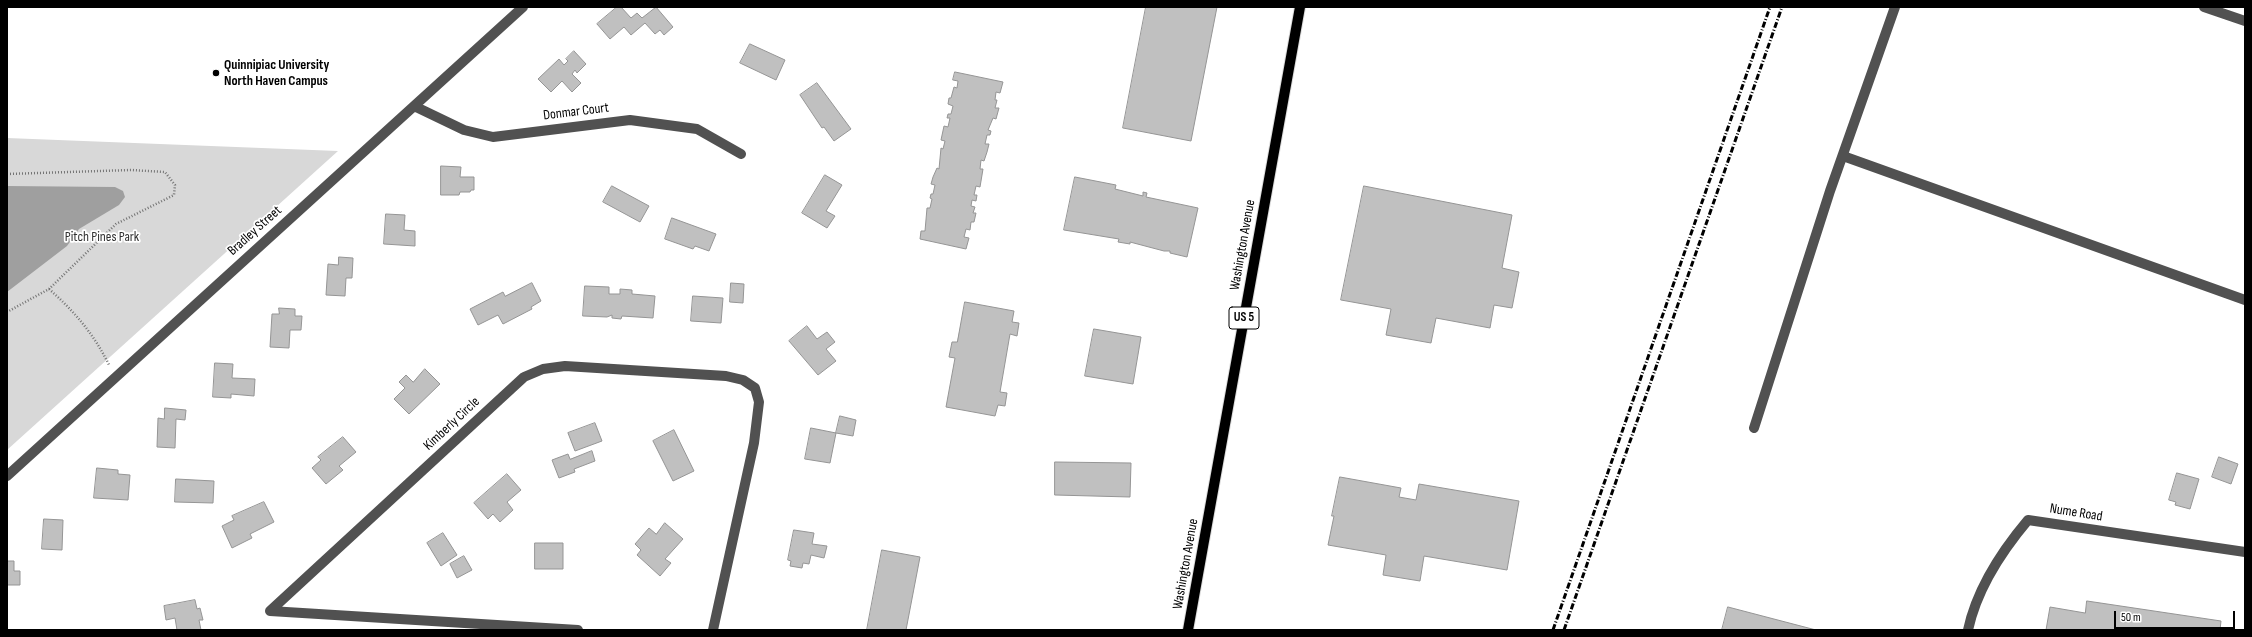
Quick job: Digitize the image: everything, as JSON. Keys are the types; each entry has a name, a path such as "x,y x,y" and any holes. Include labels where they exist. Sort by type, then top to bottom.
{"main road":[{"name":"Washington Avenue","path":"1188,630 1300,7"}],"street":[{"name":"Bradley Street","path":"7,476 523,7"},
{"path":"1754,428 1843,156 1895,7"},
{"path":"2204,7 2245,21"},
{"name":"Donmar Court","path":"414,106 464,130 493,137 630,120 697,128 741,154"},
{"path":"1843,156 2245,300"},
{"name":"Kimberly Circle","path":"578,630 270,611 524,377 543,369 565,366 726,376 743,380 755,388 759,402 754,443 713,630"},
{"name":"Nume Road","path":"1968,630 1982,588 1996,562 2028,520 2245,552"}],"path":[{"path":"7,174 144,171 165,172 175,185 174,195 116,224 49,289 7,312"},
{"path":"49,289 76,313 87,327 109,364"}],"green space":[{"name":"Pitch Pines Park","path":"7,138 338,151 7,450"}],"shaded area":[{"path":"7,186 115,187 123,191 125,197 119,205 79,229 67,246 7,292"}],"building":[{"path":"617,7 621,7 631,18 637,13 642,18 656,7 673,27 664,35 660,30 655,34 645,23 631,35 624,27 610,39 597,24"},
{"path":"1146,7 1217,7 1191,141 1123,128"},
{"path":"750,44 785,60 776,80 740,63"},
{"path":"574,51 586,64 577,73 575,70 572,74 581,83 572,92 562,81 551,92 538,79 559,59 564,65 568,61 566,59"},
{"path":"955,72 1003,82 1000,93 996,92 995,100 997,100 995,108 999,108 996,119 993,118 988,130 991,131 990,135 987,135 985,144 989,144 984,161 981,160 980,169 983,169 980,187 976,186 974,195 977,195 976,201 972,200 971,206 975,207 973,213 976,213 974,222 971,222 970,230 966,229 964,237 969,238 966,249 920,239 921,231 925,231 927,208 930,208 932,199 930,198 931,194 933,194 935,185 931,184 937,168 939,169 941,148 943,149 945,141 941,140 944,126 948,127 950,118 947,118 948,114 951,114 953,106 948,104 949,98 951,98 954,87 957,88 958,81 953,80"},
{"path":"817,83 851,129 834,141 824,127 822,128 800,95"},
{"path":"441,166 461,167 460,177 474,177 474,190 471,190 470,192 460,192 459,195 441,195"},
{"path":"825,175 842,185 826,211 835,216 827,228 802,213"},
{"path":"1075,177 1116,185 1115,189 1143,196 1143,192 1147,193 1146,197 1198,208 1187,257 1170,253 1170,251 1164,251 1130,242 1130,244 1118,242 1119,239 1064,230"},
{"path":"612,186 649,206 640,222 603,202"},
{"path":"1364,186 1512,215 1502,268 1519,272 1512,308 1494,305 1490,328 1436,318 1431,343 1386,335 1391,309 1341,300"},
{"path":"386,214 405,215 404,230 415,231 415,246 384,244"},
{"path":"672,218 716,234 709,251 695,246 693,249 665,239"},
{"path":"339,257 353,258 352,278 346,278 345,296 326,295 328,264 338,265"},
{"path":"532,283 541,301 531,307 532,309 503,324 498,315 478,325 470,309 503,292 505,296"},
{"path":"731,283 744,284 743,303 730,302"},
{"path":"585,286 609,287 609,294 620,294 620,289 632,290 632,294 655,296 653,318 622,316 621,319 612,318 612,315 607,317 583,316"},
{"path":"693,296 723,298 721,323 691,321"},
{"path":"965,302 1014,311 1012,322 1019,323 1017,336 1010,334 1000,392 1007,393 1005,406 998,405 995,416 946,407 955,358 949,357 952,342 957,342"},
{"path":"279,308 295,309 295,316 302,316 301,330 290,330 289,348 270,347 272,314 279,314"},
{"path":"807,326 817,339 827,332 835,342 826,349 836,361 818,375 789,341"},
{"path":"1094,329 1141,337 1133,384 1085,376"},
{"path":"215,363 233,364 232,378 255,379 254,396 231,394 231,398 213,397"},
{"path":"425,369 440,384 409,414 394,399 405,388 399,382 406,375 413,382"},
{"path":"165,408 186,410 185,420 176,419 175,448 157,447 158,418 164,419"},
{"path":"840,416 856,420 853,436 836,433"},
{"path":"595,423 602,441 575,451 568,433"},
{"path":"811,428 836,433 830,463 805,459"},
{"path":"674,430 694,471 673,481 653,441"},
{"path":"343,437 356,452 339,466 343,470 326,484 312,468 321,460 318,457"},
{"path":"592,451 595,461 574,469 575,472 559,478 552,460 568,454 570,459"},
{"path":"2219,457 2238,464 2231,484 2212,477"},
{"path":"1055,462 1131,463 1130,497 1055,495"},
{"path":"97,468 118,470 118,474 130,475 128,500 94,498"},
{"path":"2177,473 2199,479 2190,509 2175,505 2176,502 2169,500"},
{"path":"507,474 521,490 507,502 513,510 500,522 493,514 488,519 474,503"},
{"path":"1340,477 1401,488 1399,497 1416,500 1419,484 1519,501 1507,570 1424,556 1420,581 1383,575 1386,555 1328,545"},
{"path":"176,479 214,481 213,503 175,502"},
{"path":"264,502 274,522 250,534 252,538 232,548 222,526 234,520 232,516"},
{"path":"44,519 63,520 62,550 42,549"},
{"path":"665,523 683,539 665,559 671,563 660,576 637,555 641,550 635,544 649,528 656,534"},
{"path":"794,530 814,533 812,544 827,546 824,558 811,555 809,564 803,563 802,568 790,566 791,561 788,560"},
{"path":"443,533 457,555 441,566 427,543"},
{"path":"535,543 563,543 563,569 535,569"},
{"path":"882,550 920,557 906,630 867,630"},
{"path":"464,556 472,570 457,578 450,564"},
{"path":"7,561 14,561 14,571 20,571 20,585 7,585"},
{"path":"195,600 197,609 200,608 203,620 199,620 201,630 177,630 175,618 166,620 164,606"},
{"path":"2087,601 2221,621 2220,630 2046,630 2050,607 2085,613"},
{"path":"1728,607 1816,630 1722,630"}],"railway":[{"path":"1553,630 1770,7"},
{"path":"1564,630 1782,7"}],"place":[{"name":"Quinnipiac University North Haven Campus","path":"216,73"}]}
